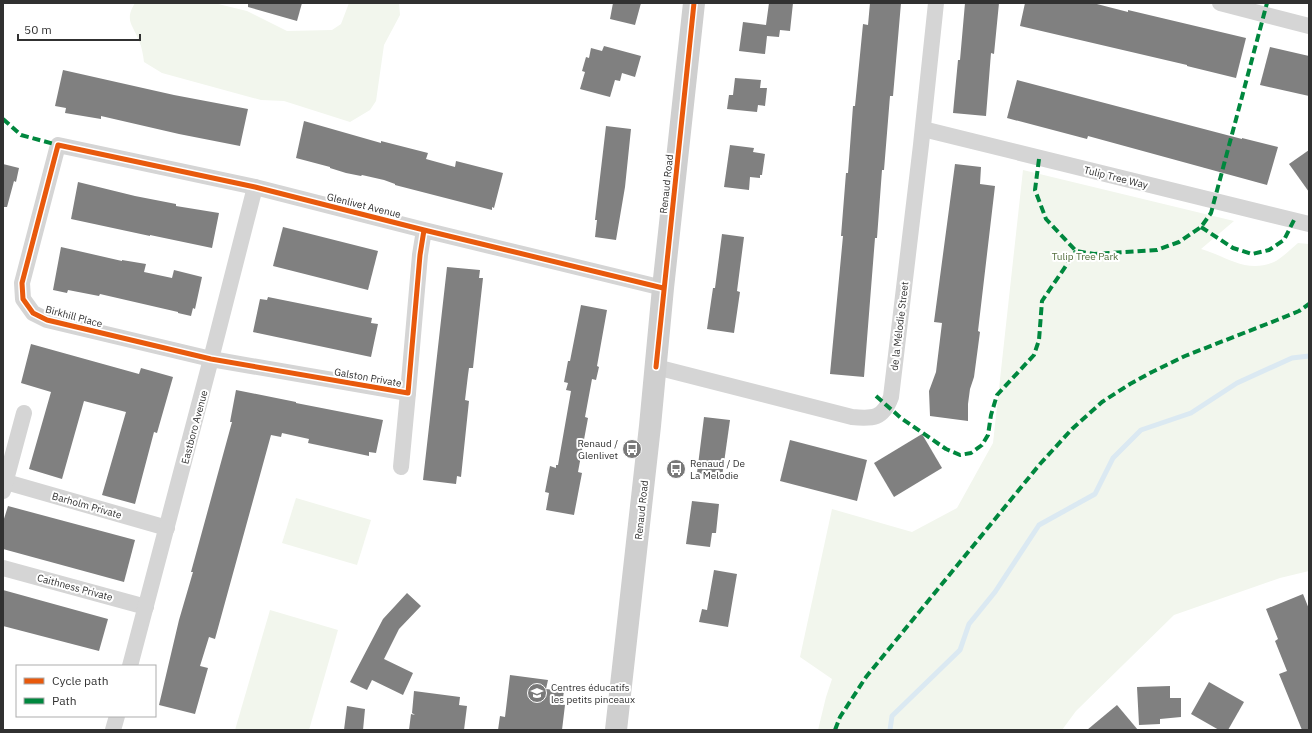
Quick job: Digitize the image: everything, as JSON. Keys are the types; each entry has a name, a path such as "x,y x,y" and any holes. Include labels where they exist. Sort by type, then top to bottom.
{"street":[{"name":"Renaud Road","path":"616,730 694,3"},
{"name":"de la Mélodie Street","path":"656,367 852,417 868,419 881,414 888,406 891,397 923,130 936,3"},
{"path":"1220,3 1309,26"},
{"name":"Tulip Tree Way","path":"923,130 1309,224"},
{"name":"Glenlivet Avenue","path":"58,145 255,187 663,288"},
{"name":"Birkhill Place","path":"58,145 22,284 23,299 33,313 46,320 212,359"},
{"name":"Eastboro Avenue","path":"130,665 212,359 255,187"},
{"name":"Galston Private","path":"401,467 420,255 424,230"},
{"name":"Galston Private","path":"212,359 408,393"},
{"path":"4,488 24,413"},
{"name":"Barholm Private","path":"4,488 167,528"},
{"name":"Caithness Private","path":"3,568 146,607"},
{"path":"113,730 117,717"}],"green space":[{"path":"135,3 214,3 247,11 287,31 332,30 341,24 349,3 399,3 400,15 384,45 376,101 370,110 350,122 284,101 261,100 162,73 144,62 141,46 130,18 130,14"},
{"name":"Tulip Tree Park","path":"1023,170 1234,221 1201,249 1236,263 1254,266 1264,265 1274,262 1298,243 1309,244 1309,571 1280,578 1174,615 1076,711 1062,730 818,730 832,679 800,657 832,509 912,532 957,508 993,443"},
{"path":"296,498 371,520 357,565 282,543"},
{"path":"270,610 338,630 309,730 235,730"}],"building":[{"path":"248,3 302,3 297,21 248,7"},
{"path":"613,3 641,3 635,25 610,19"},
{"path":"769,3 793,3 790,31 780,30 779,37 767,36 765,54 739,51 743,22 766,25"},
{"path":"870,3 901,3 893,96 890,96 884,170 882,170 877,238 875,238 864,377 830,374 843,236 841,236 846,173 848,173 853,106 855,106 863,24 868,25"},
{"path":"965,3 999,3 994,54 991,53 986,116 953,113 958,60 960,60"},
{"path":"1025,3 1093,3 1246,38 1236,78 1020,26"},
{"path":"604,46 641,56 635,77 622,73 620,81 615,80 610,97 580,89 585,72 582,71 586,57 589,58 591,48 602,51"},
{"path":"1270,47 1309,56 1309,96 1260,85"},
{"path":"63,70 174,95 248,109 240,146 101,116 101,119 65,113 66,108 55,106"},
{"path":"735,78 761,80 760,88 767,88 765,106 758,105 757,112 727,109 729,95 733,95"},
{"path":"1017,80 1242,139 1278,147 1267,185 1088,136 1087,139 1007,118"},
{"path":"304,121 381,143 381,141 428,153 426,159 455,167 456,161 503,173 494,208 492,207 492,210 395,185 384,180 346,173 296,158"},
{"path":"606,126 631,129 625,187 616,240 595,237 597,220 595,220"},
{"path":"730,145 754,148 753,152 765,154 762,175 760,175 760,178 750,177 749,190 724,187"},
{"path":"1309,150 1309,192 1289,164"},
{"path":"3,164 19,168 16,182 14,181 7,207 3,207"},
{"path":"955,164 981,167 980,184 995,186 978,331 980,332 974,377 970,389 968,404 968,421 930,416 929,391 936,372 942,323 934,322"},
{"path":"78,182 176,204 176,206 219,213 212,248 71,219"},
{"path":"283,227 378,251 368,290 273,266"},
{"path":"722,234 744,237 737,291 740,292 734,333 707,329 713,288 715,288"},
{"path":"61,247 122,261 146,264 144,272 172,278 174,270 202,277 195,309 193,308 191,316 100,294 99,296 68,290 67,293 53,290"},
{"path":"447,267 480,270 479,278 483,278 473,368 469,368 465,400 469,401 461,477 457,476 456,484 423,480"},
{"path":"268,297 372,318 371,323 378,324 371,357 253,332 260,299 267,300"},
{"path":"581,305 607,310 597,366 599,367 596,380 592,379 585,417 588,418 578,472 582,473 574,515 546,510 549,493 545,492 550,466 556,468 556,465 558,465 571,391 566,390 568,383 564,382 568,361 570,361"},
{"path":"31,344 139,374 141,368 173,377 157,433 154,432 135,504 102,495 126,412 84,401 62,479 29,469 51,392 21,383"},
{"path":"236,390 383,420 376,453 369,452 369,456 308,443 309,439 282,433 281,437 271,435 215,639 209,637 200,666 208,668 195,714 159,705 179,620 193,572 191,572 232,422 230,422"},
{"path":"704,417 730,420 722,477 697,473"},
{"path":"922,434 942,468 894,497 874,463"},
{"path":"790,440 867,460 857,501 780,481"},
{"path":"692,501 719,504 716,533 712,533 710,547 686,544"},
{"path":"8,506 135,540 124,582 3,549 3,522"},
{"path":"714,570 737,574 728,627 699,622 702,609 707,610"},
{"path":"3,590 108,619 99,651 3,626"},
{"path":"407,593 421,606 399,629 384,659 413,673 403,695 372,680 367,690 350,682 383,619"},
{"path":"1303,594 1309,609 1309,730 1302,730 1279,674 1287,671 1275,641 1278,639 1266,609"},
{"path":"510,675 548,680 546,689 564,691 562,704 565,705 562,730 498,730 500,716 505,717"},
{"path":"1209,682 1244,702 1228,730 1219,730 1191,714"},
{"path":"1170,686 1170,698 1181,698 1181,717 1160,719 1160,724 1139,725 1137,687"},
{"path":"414,691 460,697 459,705 467,706 464,730 409,730 411,714 415,715 412,713"},
{"path":"1117,705 1138,730 1087,730"},
{"path":"347,706 365,709 363,730 344,730"}],"waterway":[{"path":"890,730 892,716 960,650 969,624 995,592 1039,525 1095,494 1113,458 1141,430 1191,413 1237,383 1292,358 1309,356"}],"marked path":[{"path":"1039,159 1035,190 1046,219 1076,251 1094,254 1157,250 1179,242 1201,227 1211,213 1267,3"},
{"path":"3,119 21,135 58,145"},
{"path":"1201,227 1233,248 1252,254 1269,250 1284,240 1294,220"},
{"path":"876,396 901,418 946,449 960,455 971,453 982,445 988,435 991,415 997,395 1034,355 1039,340 1042,301 1076,251"},
{"path":"835,730 840,717 866,677 1040,464 1072,429 1102,402 1130,384 1185,356 1299,311 1309,304"}],"cycle path":[{"path":"656,367 694,3"},
{"path":"424,230 420,255 408,393 211,359 47,320 33,313 23,299 22,283 58,145 255,187 663,288"}],"place":[{"name":"Renaud / Glenlivet","path":"632,449"},
{"name":"Renaud / De La Melodie","path":"676,469"},
{"name":"Centres éducatifs les petits pinceaux","path":"537,693"}]}
